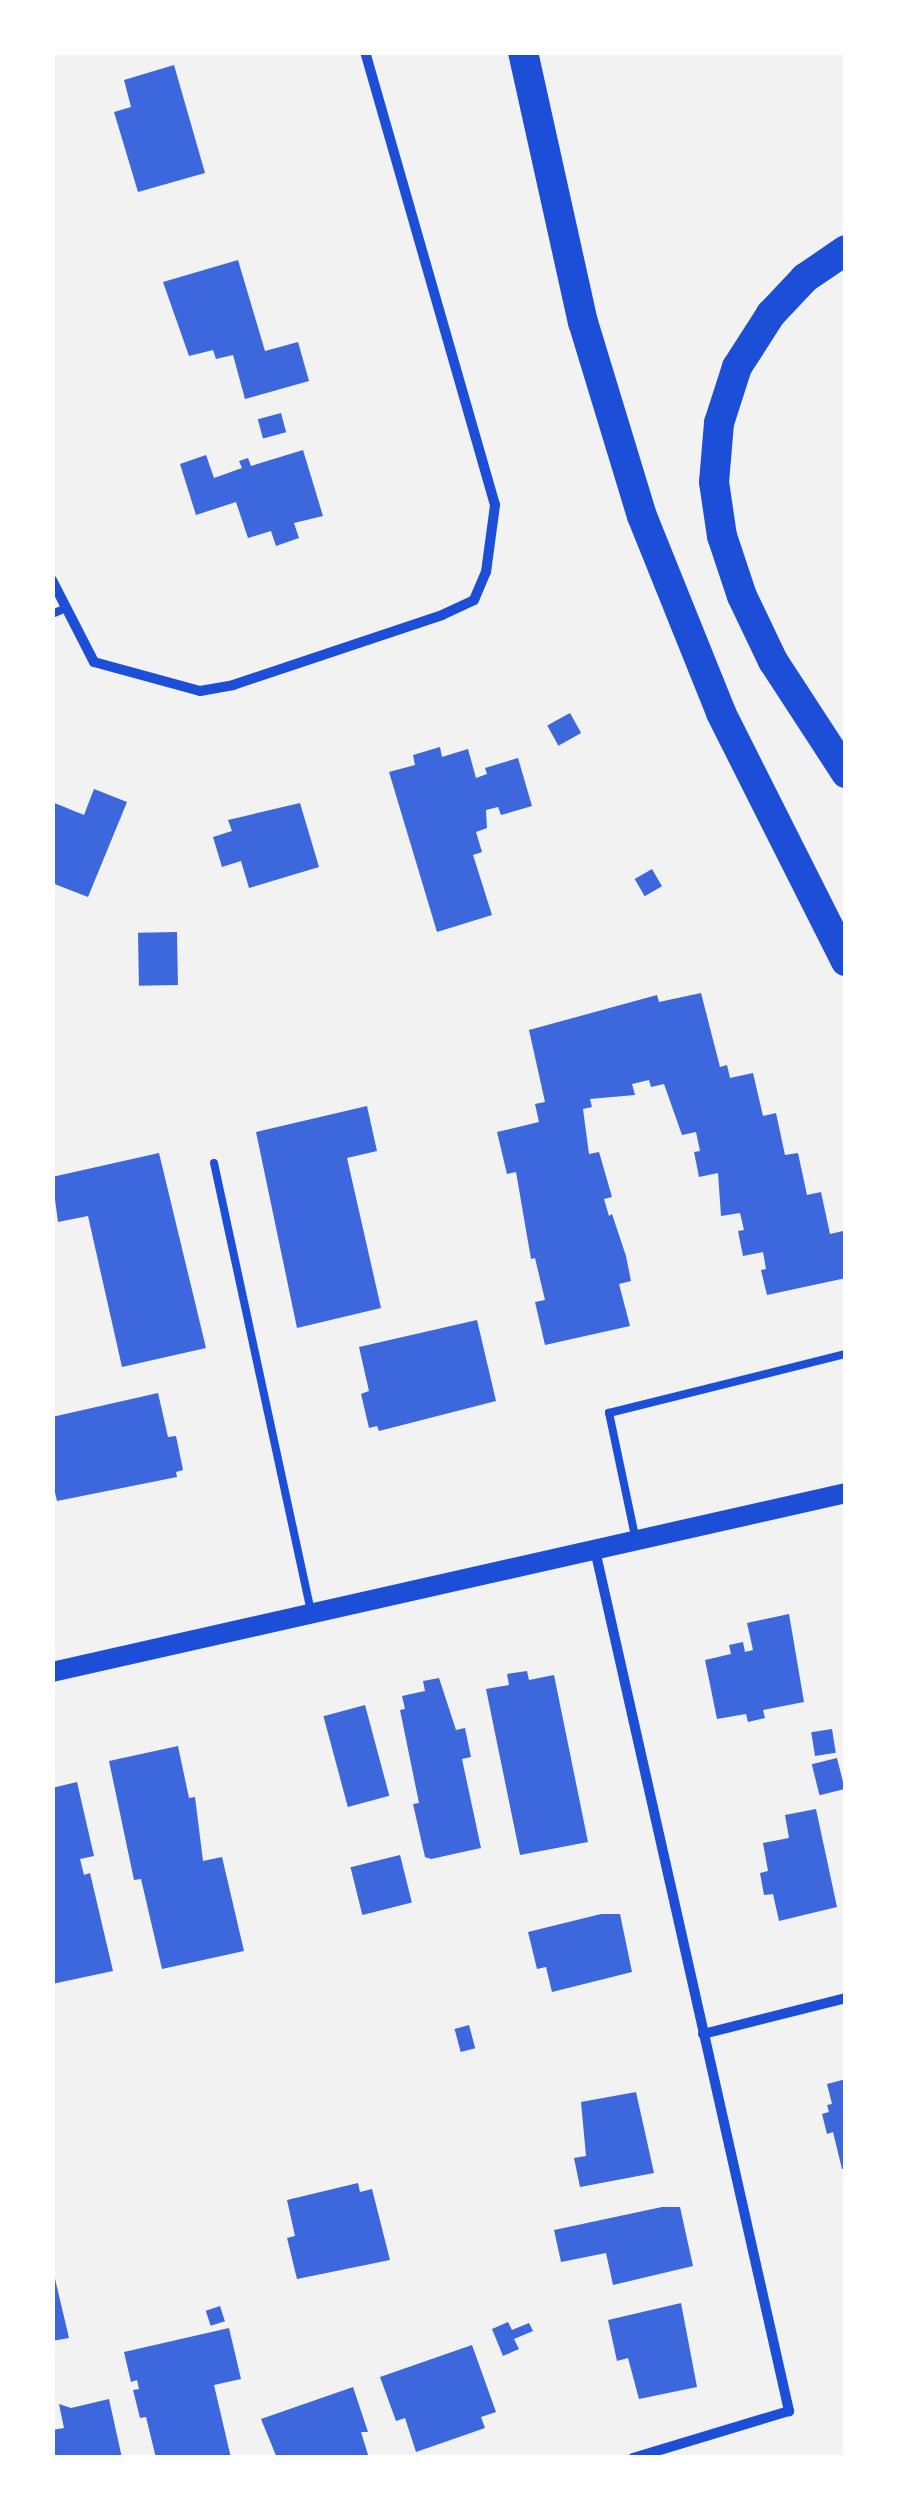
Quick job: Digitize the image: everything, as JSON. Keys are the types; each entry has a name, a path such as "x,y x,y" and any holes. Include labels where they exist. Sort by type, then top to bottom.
{"highway":[{"path":"523,52 583,322 642,516 721,713 846,962"},
{"path":"846,250 805,278 771,314 738,367 720,423 714,482 722,536 742,596 773,661 846,774"}],"main road":[{"path":"52,1672 846,1493"}],"street":[{"path":"52,580 58,611 94,662 200,691 290,666 442,615 474,600 486,572 495,505 366,52"},
{"path":"595,1550 789,2411 633,2458"},
{"path":"703,2034 846,1998"}],"lane":[{"path":"214,1163 311,1612"},
{"path":"636,1541 609,1413 846,1354"}],"building":[{"path":"174,65 205,173 138,192 114,112 131,107 124,80"},
{"path":"238,260 265,351 298,342 309,381 245,399 233,355 216,359 213,350 189,356 163,282"},
{"path":"281,413 286,432 263,439 258,419"},
{"path":"303,450 323,516 294,523 299,538 276,546 271,531 248,538 236,502 196,515 180,464 206,455 214,478 242,468 239,461 248,458 251,466"},
{"path":"570,713 581,733 558,746 547,726"},
{"path":"440,747 442,757 468,749 476,778 487,774 485,768 518,758 532,806 501,815 498,807 486,810 487,828 476,832 482,852 473,855 492,915 437,932 389,772 415,765 413,755"},
{"path":"94,789 127,802 88,897 52,883 52,802 84,815"},
{"path":"300,803 319,867 249,888 241,861 222,867 213,837 232,831 228,820"},
{"path":"652,869 662,886 645,896 635,879"},
{"path":"177,932 178,985 139,986 138,933"},
{"path":"701,993 720,1067 727,1065 730,1078 753,1073 763,1116 776,1113 785,1155 798,1153 807,1195 821,1192 830,1234 843,1231 846,1278 767,1295 761,1270 766,1269 763,1252 743,1256 738,1231 744,1230 740,1213 721,1216 718,1173 699,1177 694,1152 700,1151 696,1132 682,1135 664,1084 651,1087 649,1080 632,1084 635,1095 590,1099 592,1107 583,1109 589,1154 599,1152 612,1197 604,1199 626,1256 631,1281 619,1284 630,1326 545,1345 535,1302 545,1300 535,1258 531,1259 516,1172 507,1174 497,1132 539,1122 535,1104 545,1102 529,1030 657,995 659,1002"},
{"path":"367,1106 377,1151 347,1158 381,1308 297,1328 256,1132"},
{"path":"159,1153 206,1348 122,1367 88,1216 58,1222 52,1177"},
{"path":"477,1320 496,1401 379,1431 377,1426 369,1428 361,1394 369,1391 359,1347"},
{"path":"158,1393 168,1437 176,1436 183,1470 176,1472 177,1477 57,1501 52,1480 52,1417"},
{"path":"789,1614 804,1702 763,1710 765,1718 748,1722 746,1714 717,1719 705,1660 731,1654 729,1645 743,1642 745,1652 753,1650 747,1623"},
{"path":"527,1671 529,1680 554,1675 588,1842 520,1855 486,1689 509,1685 507,1674"},
{"path":"439,1678 456,1730 465,1728 471,1757 462,1759 481,1848 431,1859 425,1857 413,1804 419,1803 400,1710 405,1709 402,1696 425,1691 423,1681"},
{"path":"365,1705 389,1796 348,1807 323,1716"},
{"path":"832,1729 836,1753 815,1756 811,1732"},
{"path":"178,1746 189,1798 195,1797 203,1861 222,1857 244,1951 162,1969 141,1879 134,1880 109,1761"},
{"path":"837,1758 845,1789 820,1795 812,1764"},
{"path":"77,1782 94,1856 80,1859 84,1875 90,1873 113,1971 52,1984 52,1788"},
{"path":"816,1809 837,1907 779,1921 773,1894 764,1895 760,1873 768,1871 763,1843 789,1838 785,1815"},
{"path":"400,1855 412,1903 362,1915 351,1867"},
{"path":"601,1914 620,1914 632,1972 552,1992 546,1967 537,1969 528,1932"},
{"path":"469,2025 475,2048 461,2052 455,2029"},
{"path":"846,2079 846,2168 842,2169 833,2132 827,2134 822,2114 829,2112 827,2105 832,2104 827,2084"},
{"path":"636,2092 654,2173 580,2187 574,2158 586,2156 581,2102"},
{"path":"358,2183 360,2192 372,2189 390,2260 297,2279 287,2238 295,2236 287,2200"},
{"path":"662,2207 680,2207 693,2266 613,2285 606,2253 561,2262 554,2230"},
{"path":"52,2266 69,2338 52,2341"},
{"path":"681,2303 697,2387 639,2399 628,2358 617,2361 608,2320"},
{"path":"220,2306 225,2321 211,2326 206,2311"},
{"path":"508,2322 512,2330 529,2323 533,2331 514,2339 519,2349 503,2356 492,2329"},
{"path":"229,2328 241,2379 214,2385 231,2458 156,2458 146,2417 140,2418 133,2390 139,2389 137,2380 131,2382 124,2352"},
{"path":"472,2345 496,2412 481,2417 485,2428 416,2452 405,2418 396,2421 380,2377"},
{"path":"353,2387 368,2432 361,2432 369,2458 277,2458 261,2419"},
{"path":"109,2399 122,2458 52,2458 52,2430 64,2428 59,2404 71,2408"}]}
